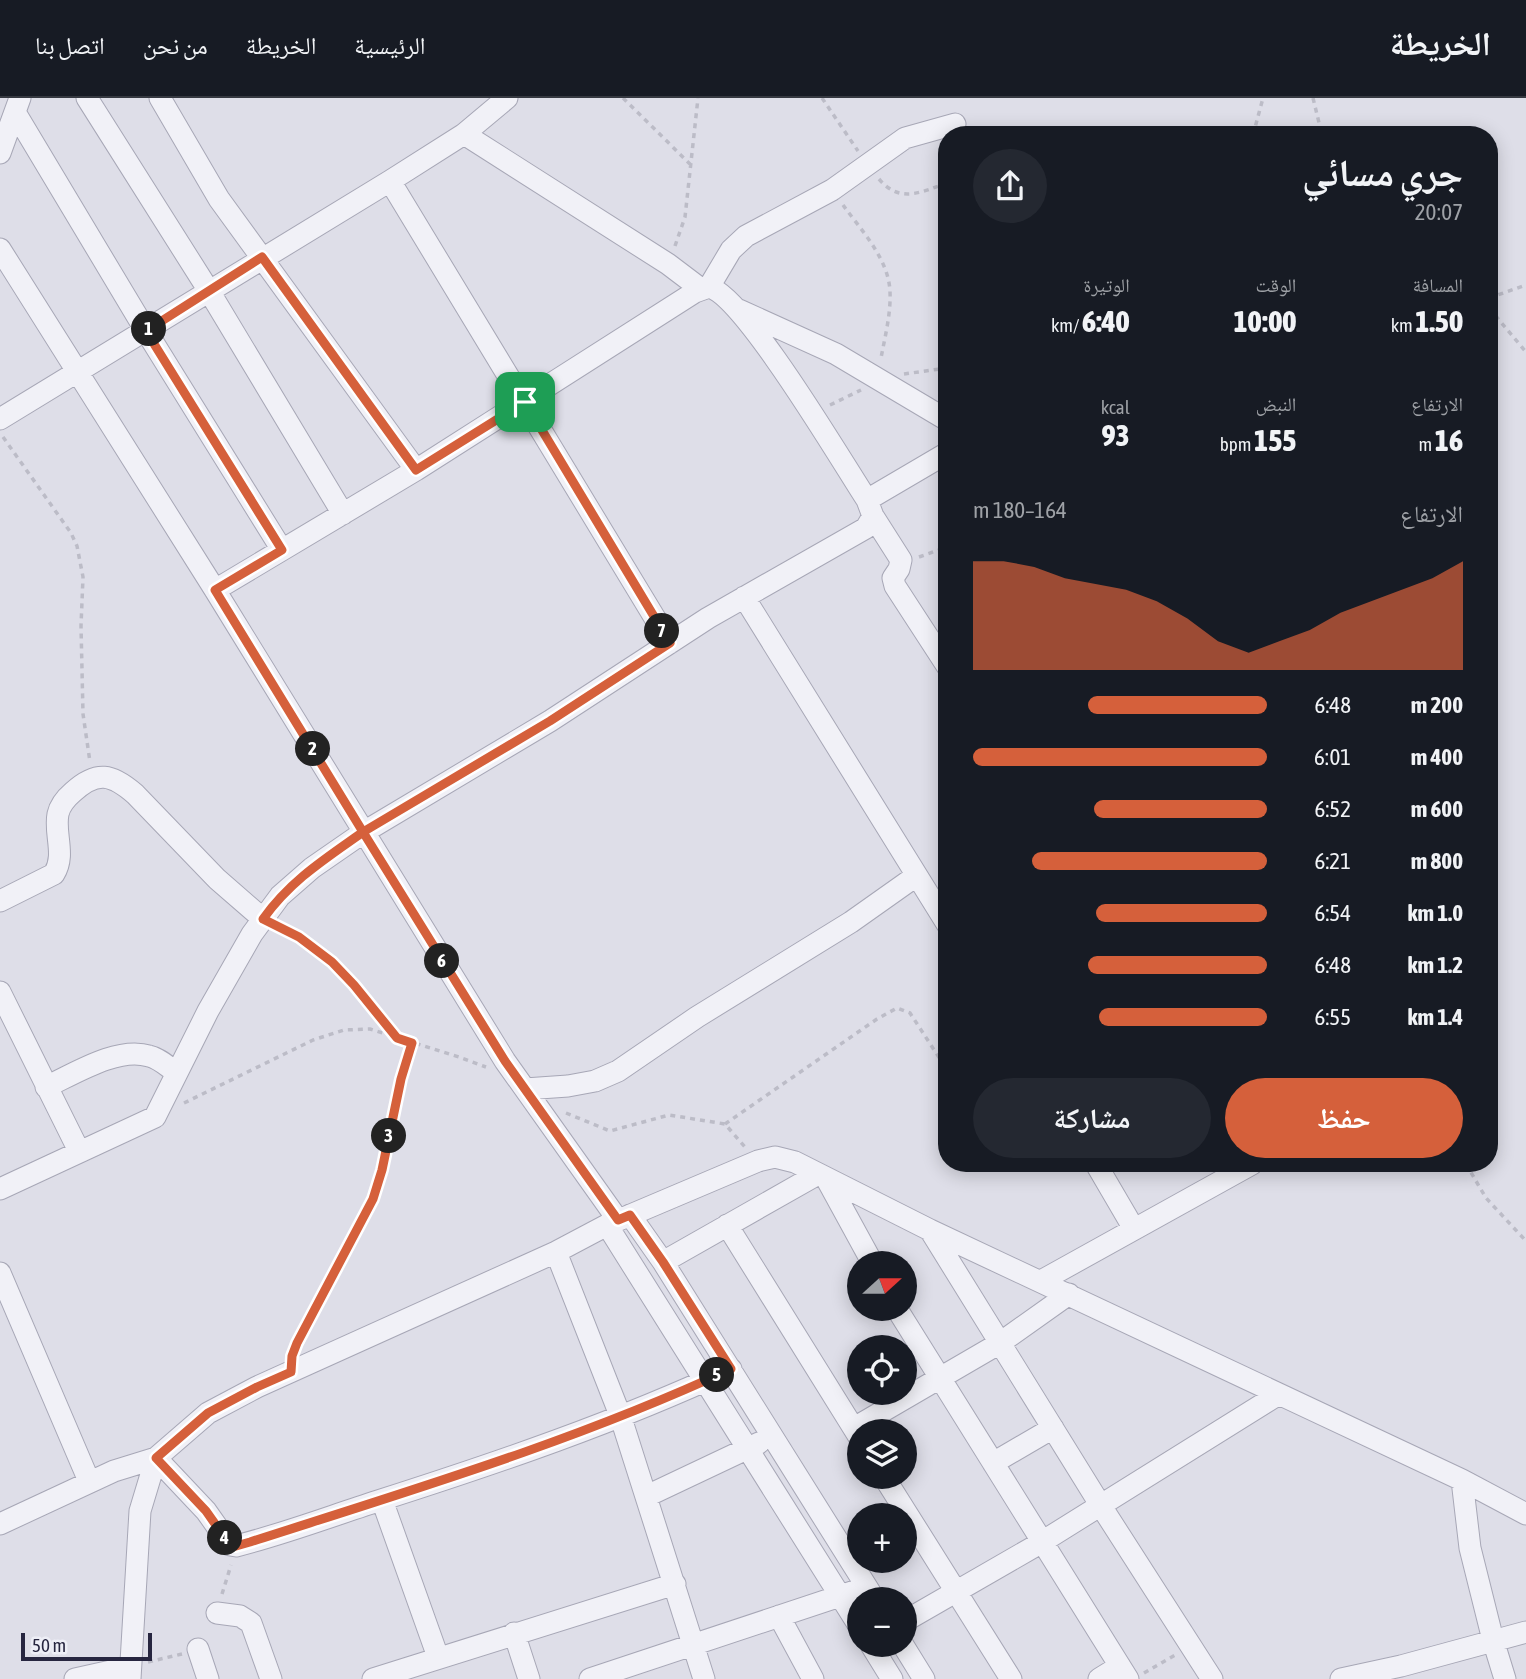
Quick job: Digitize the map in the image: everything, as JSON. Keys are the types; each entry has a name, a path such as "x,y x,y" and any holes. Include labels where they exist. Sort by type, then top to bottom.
{"street":[{"path":"87,98 209,291 343,514"},
{"path":"160,98 219,200 416,470"},
{"path":"0,419 390,181 464,134 507,98"},
{"path":"0,153 18,106"},
{"path":"18,106 146,331 282,550"},
{"path":"948,126 955,124"},
{"path":"215,590 416,470 705,288 731,250 746,236 831,190 905,138 938,129"},
{"path":"464,134 705,288 724,295 798,393 870,508 901,561 893,578 895,586 938,652"},
{"path":"390,181 670,643"},
{"path":"0,249 215,590 433,947 525,1090 618,1220 706,1380 847,1606"},
{"path":"737,310 794,333 836,354 938,415"},
{"path":"0,1189 155,1116 208,1011 252,934 280,896 312,868 363,832 550,721 744,597 866,528 870,508 938,459"},
{"path":"744,597 938,910"},
{"path":"0,901 54,874 60,856 58,815 64,800 94,777 108,777 122,783 135,794 217,879 263,919"},
{"path":"525,1090 582,1084 618,1071 697,1017 850,922 916,876"},
{"path":"0,992 10,1035 46,1087 79,1151"},
{"path":"46,1087 98,1063 138,1053 153,1056 177,1073"},
{"path":"3,1514 114,1471 156,1458 208,1413 257,1387 556,1252 618,1220 758,1161 775,1157 795,1163 1188,1353 1462,1480 1526,1514"},
{"path":"1101,1172 1134,1229"},
{"path":"1041,1281 1237,1172"},
{"path":"663,1262 822,1176"},
{"path":"822,1176 865,1251"},
{"path":"618,1220 663,1262 867,1587"},
{"path":"727,1225 849,1419"},
{"path":"930,1230 1212,1679"},
{"path":"556,1252 620,1415 704,1679"},
{"path":"0,1273 89,1481"},
{"path":"877,1419 939,1378 1000,1343 1069,1294"},
{"path":"904,1321 1127,1675 1099,1679"},
{"path":"156,1458 206,1511 230,1545 236,1546 540,1447 731,1369"},
{"path":"917,1614 1042,1542 1279,1394"},
{"path":"993,1463 1053,1428"},
{"path":"647,1496 773,1436"},
{"path":"75,1679 129,1673 140,1511 156,1458"},
{"path":"1462,1480 1470,1548 1505,1679"},
{"path":"892,1489 1011,1679"},
{"path":"382,1500 438,1657"},
{"path":"373,1679 675,1584"},
{"path":"590,1679 847,1595"},
{"path":"217,1612 240,1616 251,1623 271,1679"},
{"path":"779,1616 813,1679"},
{"path":"1341,1679 1401,1666 1526,1632"},
{"path":"514,1633 529,1679"},
{"path":"198,1649 208,1679"},
{"path":"878,1657 892,1679"},
{"path":"910,1657 924,1679"}],"path":[{"path":"622,98 691,165"},
{"path":"668,264 685,217 698,98"},
{"path":"822,98 841,129 884,186 899,195 938,186"},
{"path":"1256,126 1264,98"},
{"path":"1313,98 1319,126"},
{"path":"831,190 884,264 888,279 889,307 879,381"},
{"path":"1498,295 1526,285"},
{"path":"1498,319 1526,352"},
{"path":"0,432 71,533 77,546 84,593 81,626 83,714 87,750 94,777"},
{"path":"901,565 938,548"},
{"path":"263,919 299,937 332,962 397,1038"},
{"path":"724,1124 897,1008 910,1013 938,1056"},
{"path":"155,1116 313,1040 344,1030 370,1030 459,1056 489,1069"},
{"path":"291,1372 292,1356 307,1321 373,1199 412,1043"},
{"path":"562,1111 610,1130 668,1115 724,1124 758,1161"},
{"path":"1471,1172 1491,1204 1526,1241"},
{"path":"217,1612 236,1546"},
{"path":"1127,1675 1191,1646"},
{"path":"129,1673 198,1649"}],"route":[{"path":"525,402 416,470 262,257 146,331 282,550 215,590 363,832 312,868 280,896 263,919 299,937 332,962 397,1038 412,1043 373,1199 313,1309 292,1356 291,1372 208,1413 156,1458 206,1511 230,1545 250,1542 419,1489 540,1447 731,1369 630,1215 618,1220 505,1061 363,832 550,721 670,643 525,402"}]}
